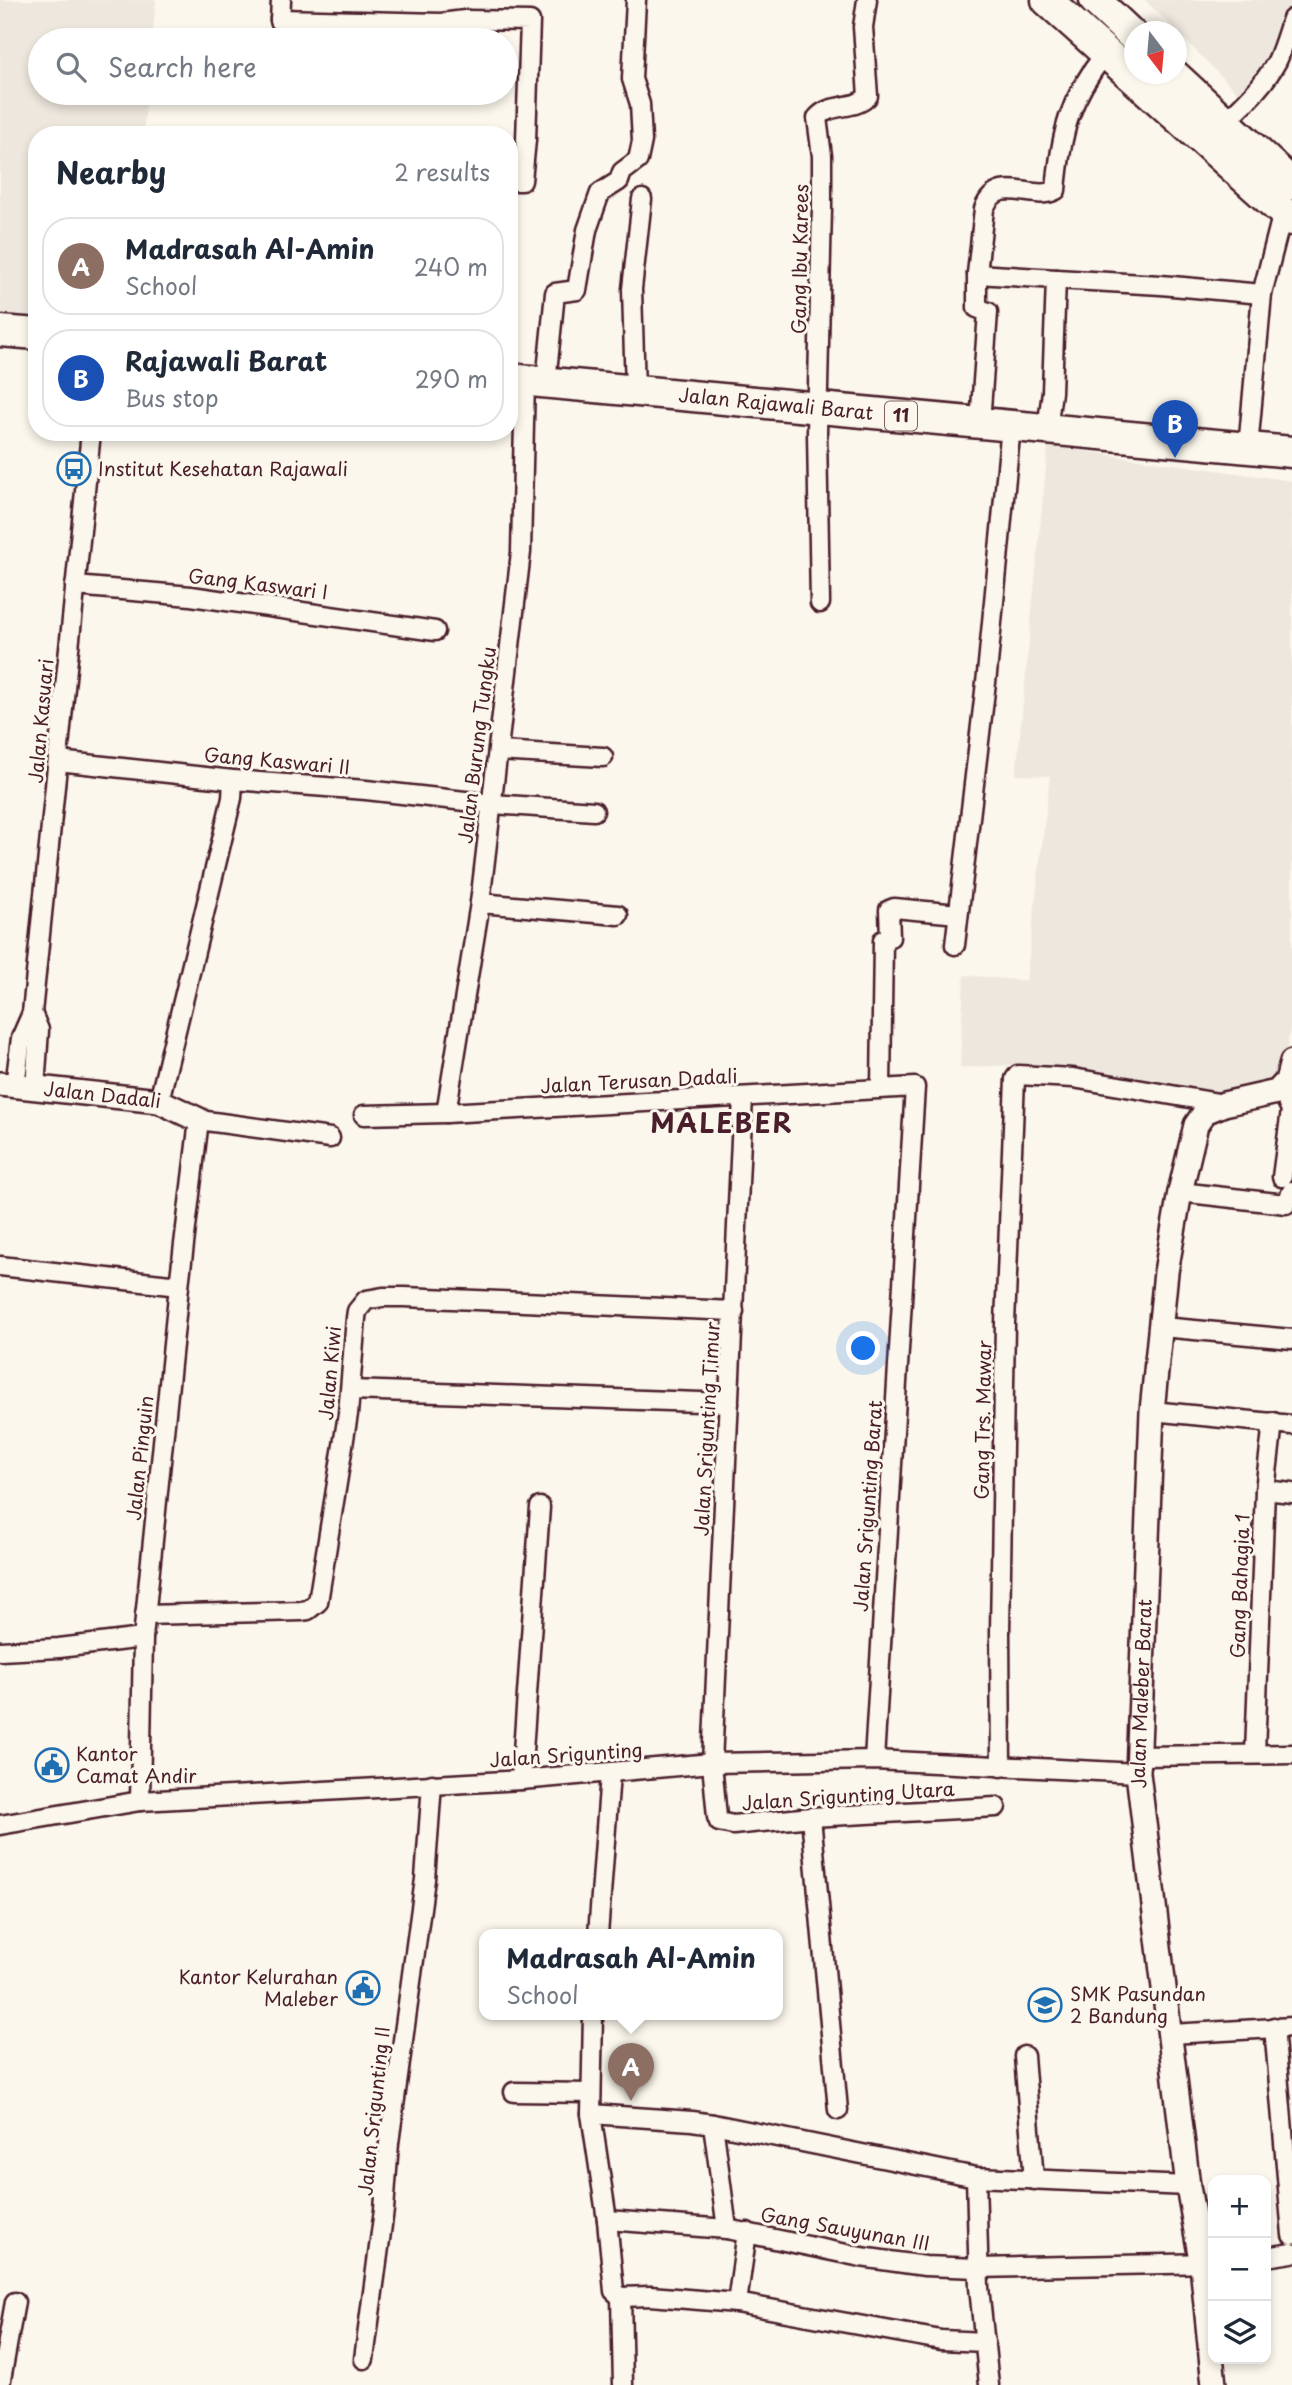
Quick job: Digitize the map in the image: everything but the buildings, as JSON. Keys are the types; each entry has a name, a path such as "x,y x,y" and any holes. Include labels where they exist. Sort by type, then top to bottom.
{"highway":[{"path":"1047,0 1105,54 1124,65"},
{"path":"1095,0 1124,27"},
{"path":"1156,84 1289,206"},
{"path":"1184,84 1226,121 1289,206"},
{"path":"0,331 28,333"},
{"name":"Jalan Rajawali Barat","path":"527,381 1292,452"}],"street":[{"path":"281,0 280,20 441,23 465,20 530,21 526,140 522,181 518,181"},
{"name":"Jalan Burung Tungku","path":"446,1113 480,902 521,552 527,381 555,293 577,290 587,230 600,193 619,181 622,172 638,160 642,141 640,104 632,79 635,0"},
{"name":"Gang Ibu Karees","path":"820,603 818,408 822,156 817,118 821,113 858,103 868,96 863,27 867,0"},
{"path":"1226,121 1269,74 1278,59 1292,19"},
{"path":"980,423 988,312 977,308 977,274 984,209 994,195 1006,190 1048,193 1056,190 1065,124 1085,79 1105,54"},
{"path":"635,391 632,289 642,199"},
{"path":"1248,448 1262,294 1289,206"},
{"path":"977,274 1262,294"},
{"path":"1047,429 1052,392 1056,279"},
{"path":"955,945 987,674 1011,426"},
{"name":"Jalan Kasuari","path":"17,1086 20,1038 32,1013 90,441"},
{"name":"Gang Kaswari I","path":"75,586 191,596 435,631"},
{"path":"498,751 603,757"},
{"name":"Gang Kaswari II","path":"58,761 233,780 594,811"},
{"path":"159,1101 232,798 233,780"},
{"path":"480,902 618,915"},
{"path":"881,1088 883,940 890,937 890,910 894,908 958,914"},
{"path":"1180,1192 1286,1204 1291,1110 1281,1089 1290,1074 1292,1062"},
{"name":"Gang Trs. Mawar","path":"1001,1767 1000,1632 1006,1323 1015,1079 1018,1075 1073,1078 1224,1104"},
{"name":"Jalan Dadali","path":"17,1086 159,1101 200,1120"},
{"name":"Jalan Terusan Dadali","path":"364,1115 446,1113 915,1087"},
{"name":"Jalan Srigunting Barat","path":"874,1760 915,1087"},
{"name":"Jalan Maleber Barat","path":"1208,2264 1188,2186 1138,1764 1152,1411 1166,1272 1180,1192 1196,1125 1205,1112 1224,1104 1270,1095 1281,1089"},
{"name":"Jalan Srigunting Timur","path":"712,1763 743,1097"},
{"path":"200,1120 330,1138"},
{"name":"Jalan Pinguin","path":"140,1801 142,1638 179,1286 200,1120"},
{"path":"0,1266 179,1286"},
{"name":"Jalan Kiwi","path":"145,1615 301,1611 308,1610 318,1602 351,1390 356,1318 361,1306 370,1298 404,1297 734,1311"},
{"path":"1162,1327 1292,1339"},
{"path":"351,1390 729,1403"},
{"path":"1152,1411 1292,1425"},
{"name":"Gang Bahagia 1","path":"1255,1753 1265,1490 1273,1422"},
{"path":"1265,1490 1292,1493"},
{"path":"521,1780 540,1507"},
{"path":"0,1651 58,1648 142,1638"},
{"name":"Jalan Srigunting","path":"0,1825 140,1801 521,1780 712,1763 874,1760 1001,1767 1138,1764 1255,1753 1292,1754"},
{"name":"Jalan Srigunting Utara","path":"712,1763 719,1822 733,1825 811,1817 996,1807"},
{"path":"598,1929 610,1774"},
{"name":"Jalan Srigunting II","path":"364,2359 384,2210 389,2143 425,1879 432,1784"},
{"path":"811,1817 838,2110"},
{"path":"593,2020 591,2115 607,2220 614,2291 621,2297 650,2296 737,2303 941,2340 985,2342"},
{"path":"1171,2034 1283,2027 1292,2235"},
{"path":"1024,2056 1034,2180"},
{"path":"514,2092 591,2093"},
{"path":"591,2115 713,2124 976,2177 1188,2186"},
{"path":"713,2124 727,2229"},
{"path":"976,2177 978,2268 989,2385"},
{"name":"Gang Sauyunan III","path":"607,2220 727,2229 925,2266 978,2268 1208,2264"},
{"path":"737,2303 747,2232"},
{"path":"1271,2255 1292,2253"},
{"path":"621,2297 622,2385"},
{"name":"Jalan Maleber Barat","path":"1210,2301 1214,2385"},
{"path":"0,2385 15,2302"}],"shaded area":[{"path":"0,0 156,0 153,28 28,28 28,105 146,105 144,126 28,126 28,325 0,322"},
{"path":"1145,0 1292,0 1292,17 1252,107 1187,42 1187,21 1166,21"},
{"path":"1048,446 1292,481 1292,1020 1283,1069 1263,1089 1212,1094 1025,1064 960,1068 964,975 1026,981 1050,776 1016,775"}],"place":[{"name":"Rajawali Barat","path":"1175,458"},
{"name":"Institut Kesehatan Rajawali","path":"74,469"},
{"name":"Kantor Camat Andir","path":"52,1765"},
{"name":"Kantor Kelurahan Maleber","path":"363,1988"},
{"name":"SMK Pasundan 2 Bandung","path":"1045,2005"},
{"name":"Madrasah Al-Amin","path":"631,2101"}],"district":[{"name":"MALEBER","path":"722,1124"}]}
